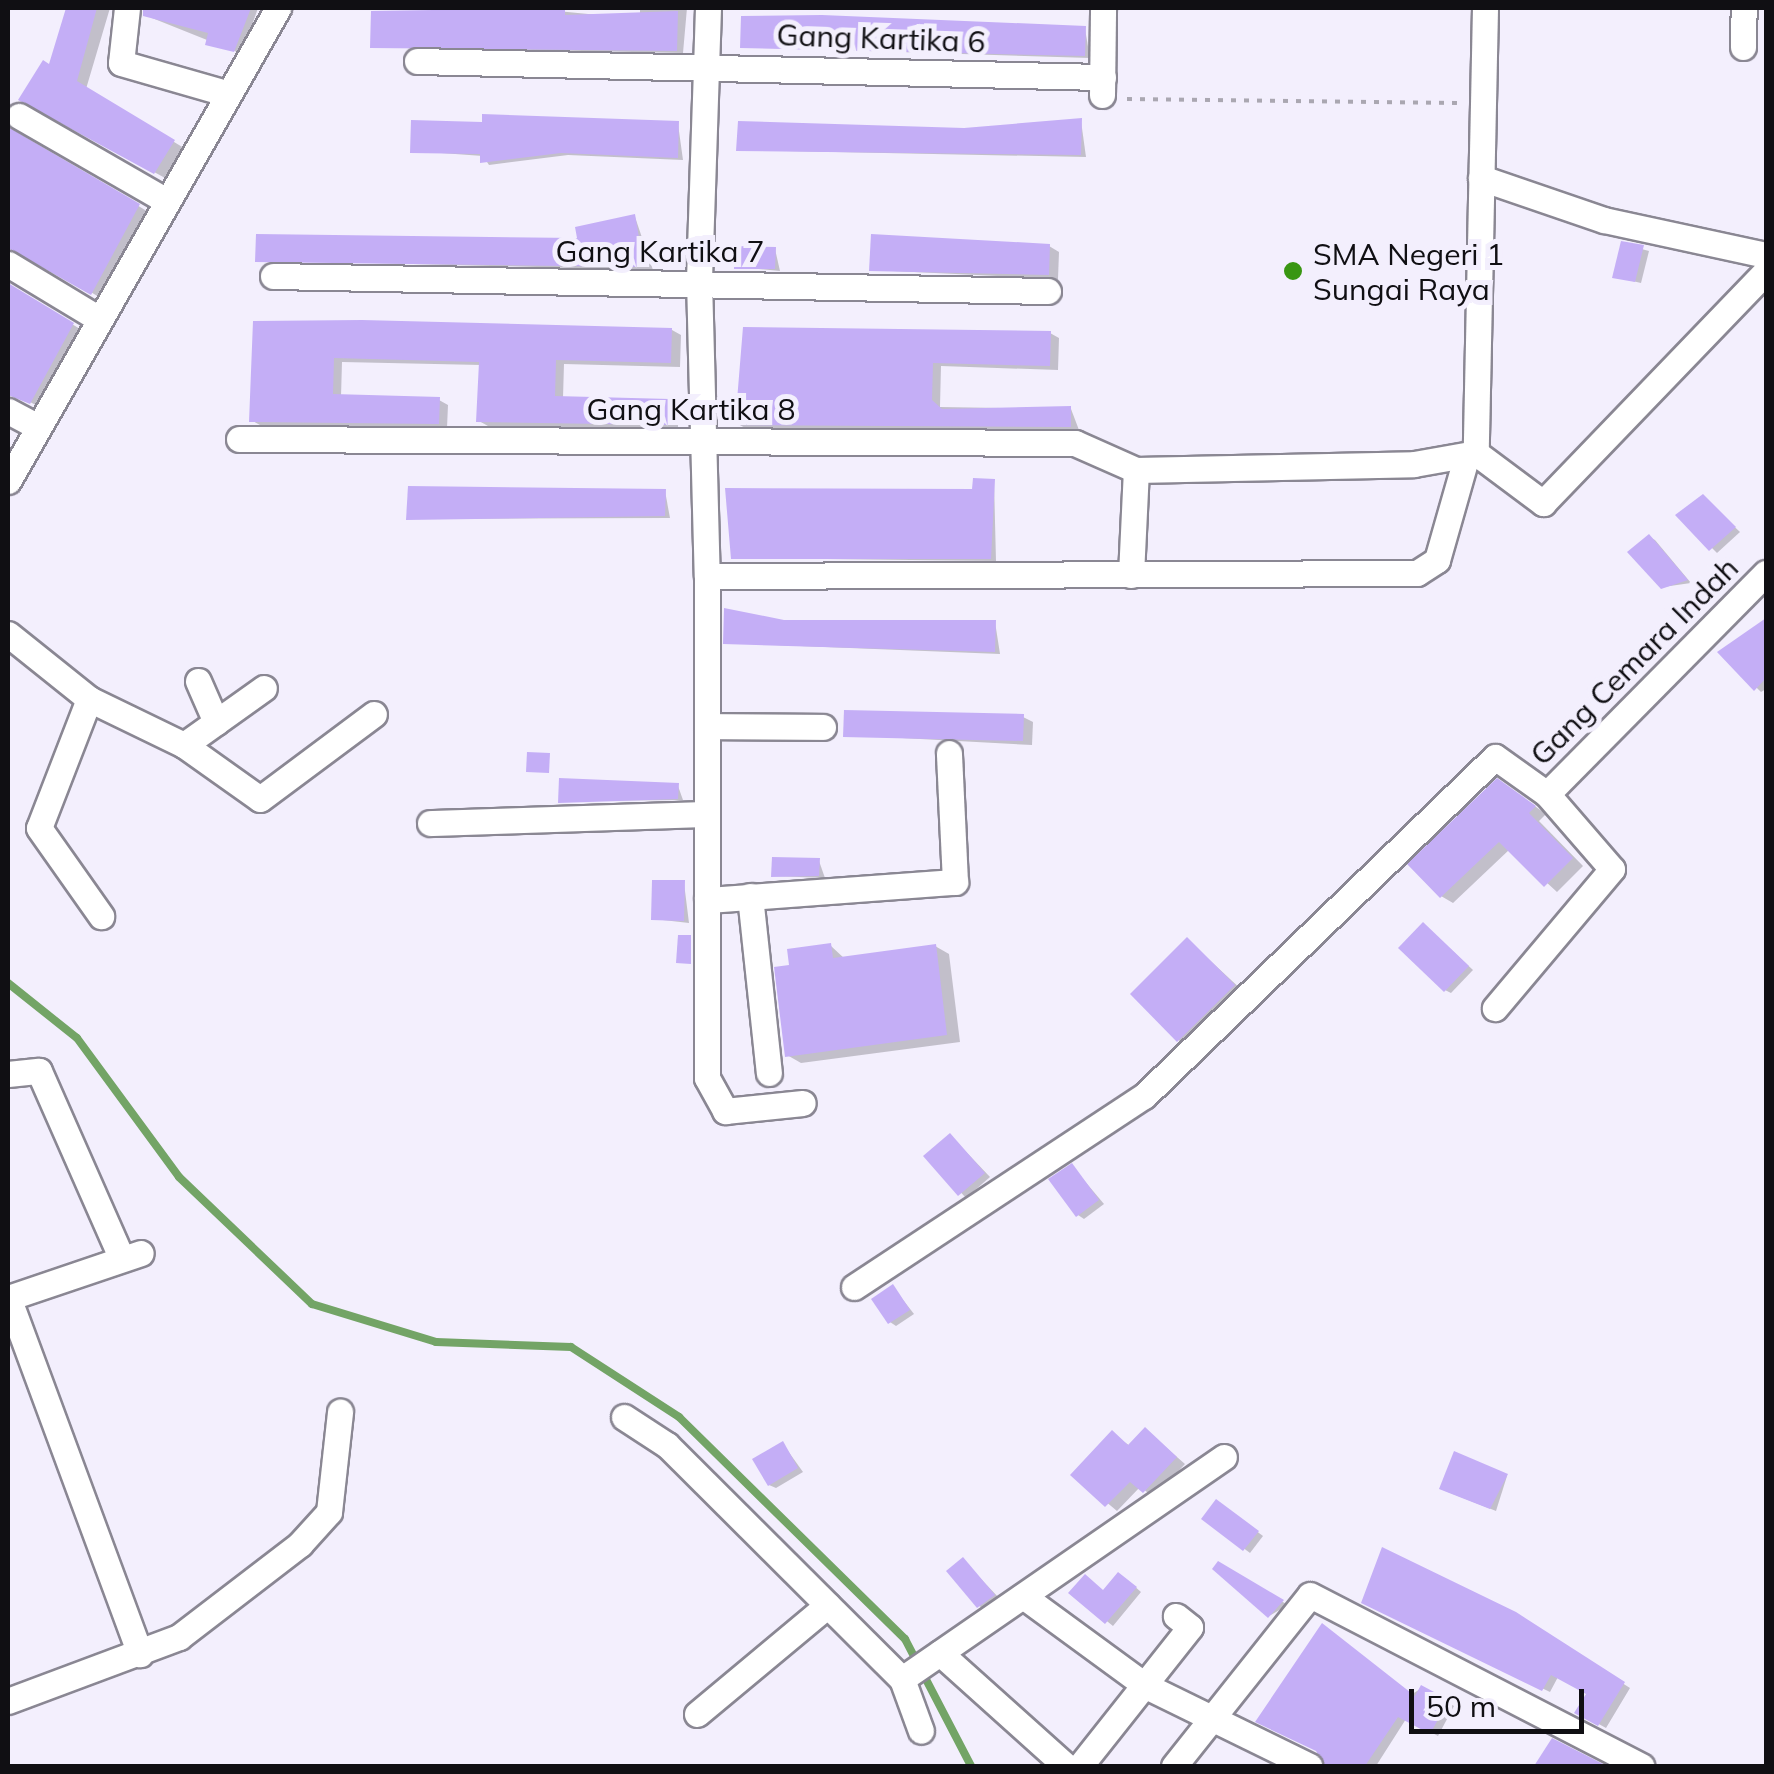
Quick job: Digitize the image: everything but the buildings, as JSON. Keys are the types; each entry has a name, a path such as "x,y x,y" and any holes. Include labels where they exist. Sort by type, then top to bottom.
{"street":[{"path":"127,8 120,64 229,94"},
{"path":"8,481 278,8"},
{"path":"708,8 699,280 708,576 707,1078 725,1111 803,1103"},
{"path":"1102,86 1104,8"},
{"path":"708,576 1417,572 1437,560 1471,456 1486,8"},
{"path":"1742,47 1744,8"},
{"name":"Gang Kartika 6","path":"417,62 704,65 1102,86"},
{"path":"19,116 167,201"},
{"path":"1481,178 1604,220 1766,255"},
{"path":"8,264 99,319"},
{"path":"1471,456 1543,503 1766,271"},
{"name":"Gang Kartika 7","path":"273,276 699,280 1048,291"},
{"path":"8,411 36,426"},
{"name":"Gang Kartika 8","path":"239,438 1075,443 1136,470 1471,456"},
{"path":"1131,576 1136,470"},
{"name":"Gang Cemara Indah","path":"1547,794 1766,573"},
{"path":"8,634 88,699 184,745 260,800 374,714"},
{"path":"198,681 216,722"},
{"path":"184,745 264,688"},
{"path":"88,699 39,828 101,916"},
{"path":"707,726 823,727"},
{"path":"707,900 955,882 949,753"},
{"path":"854,1287 1144,1096 1482,762 1510,764 1547,794 1612,869 1496,1008"},
{"path":"430,823 707,814"},
{"path":"750,896 769,1073"},
{"path":"8,1074 39,1070 131,1254 8,1298 140,1654"},
{"path":"8,1701 140,1654 209,1620 329,1512 340,1412"},
{"path":"624,1418 668,1445 828,1606 1066,1766"},
{"path":"920,1667 1224,1457"},
{"path":"1023,1596 1146,1686 1309,1766"},
{"path":"1174,1766 1310,1596 1641,1766"},
{"path":"697,1714 828,1606"},
{"path":"1080,1766 1190,1627 1176,1616"},
{"path":"920,1667 921,1732"}],"path":[{"path":"1102,86 1482,104"}],"waterway":[{"path":"8,983 77,1038 179,1177 312,1304 436,1342 571,1347 679,1417 905,1639 971,1766"}],"place":[{"name":"SMA Negeri 1 Sungai Raya","path":"1293,271"}]}
